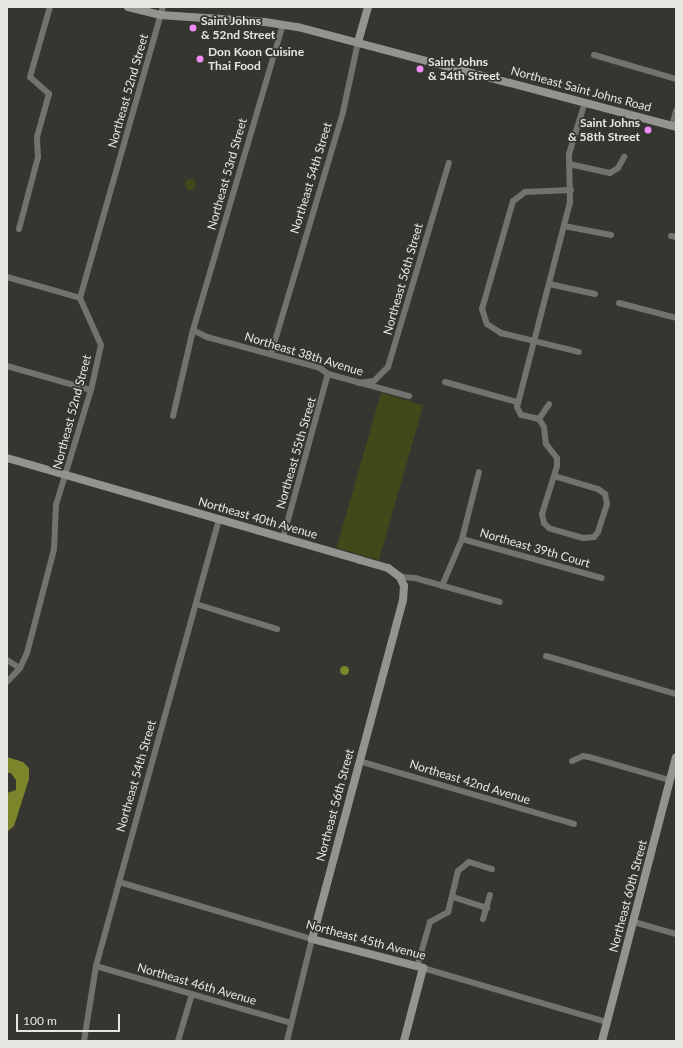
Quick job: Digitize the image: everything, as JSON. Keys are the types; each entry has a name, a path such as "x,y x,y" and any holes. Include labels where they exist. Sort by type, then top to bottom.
{"street":[{"path":"19,228 38,157 37,137 49,94 30,78 50,7"},
{"name":"Northeast Saint Johns Road","path":"128,7 283,24 358,42 674,127"},
{"name":"Northeast 54th Street","path":"271,354 343,112 358,42 368,7"},
{"name":"Northeast 52nd Street","path":"7,682 20,668 27,653 54,549 56,505 91,390 101,345 80,298 162,11"},
{"name":"Northeast 53rd Street","path":"173,416 193,330 283,24"},
{"path":"594,55 676,79"},
{"path":"554,476 598,489 605,494 607,504 598,532 594,537 583,538 549,528 544,524 542,514 554,476 557,458 546,444 544,427 539,419 522,415 518,410 517,402 535,340 564,226 571,190 569,164 585,102"},
{"path":"674,127 676,111"},
{"path":"569,164 610,173 615,171 624,158"},
{"name":"Northeast 56th Street","path":"358,383 374,380 388,367 449,163"},
{"path":"571,190 525,192 513,201 482,303 483,315 494,330 528,341 535,340 579,352"},
{"path":"564,226 611,235"},
{"path":"7,277 80,298"},
{"path":"549,284 595,294"},
{"path":"619,303 676,318"},
{"name":"Northeast 38th Avenue","path":"193,330 207,337 320,368 328,374 409,396"},
{"path":"7,366 91,390"},
{"name":"Northeast 55th Street","path":"283,538 328,374"},
{"path":"445,382 517,402"},
{"path":"539,419 549,404"},
{"name":"Northeast 40th Avenue","path":"7,458 388,568 400,576 500,602"},
{"path":"442,586 462,539 479,472"},
{"name":"Northeast 54th Street","path":"84,1041 96,966 219,520"},
{"name":"Northeast 39th Court","path":"462,539 602,578"},
{"name":"Northeast 56th Street","path":"287,1041 312,939 403,600 404,586 400,576"},
{"path":"196,604 277,629"},
{"path":"546,656 676,694"},
{"path":"7,660 20,668"},
{"path":"572,761 583,756 589,757 670,780"},
{"name":"Northeast 60th Street","path":"602,1041 676,756"},
{"name":"Northeast 42nd Avenue","path":"360,761 574,824"},
{"path":"404,1041 428,926 433,920 447,914 453,897 458,870 469,862 492,869"},
{"name":"Northeast 45th Avenue","path":"118,882 312,939 420,967 607,1022"},
{"path":"483,919 490,896"},
{"path":"453,897 487,908"},
{"path":"634,922 676,934"},
{"name":"Northeast 46th Avenue","path":"96,966 292,1024"},
{"path":"178,1041 192,994"}],"shaded area":[{"path":"188,179 192,179 194,180 194,188 188,189 185,186 185,182"},
{"path":"381,393 423,405 379,560 337,548"},
{"path":"344,665 349,670 344,675 339,670"},
{"path":"7,757 23,762 29,768 29,779 14,826 7,832 7,793 16,790 16,780 11,773 7,773"}],"place":[{"name":"Saint Johns & 52nd Street","path":"193,28"},
{"name":"Don Koon Cuisine Thai Food","path":"200,59"},
{"name":"Saint Johns & 54th Street","path":"420,69"},
{"name":"Saint Johns & 58th Street","path":"648,130"}]}
